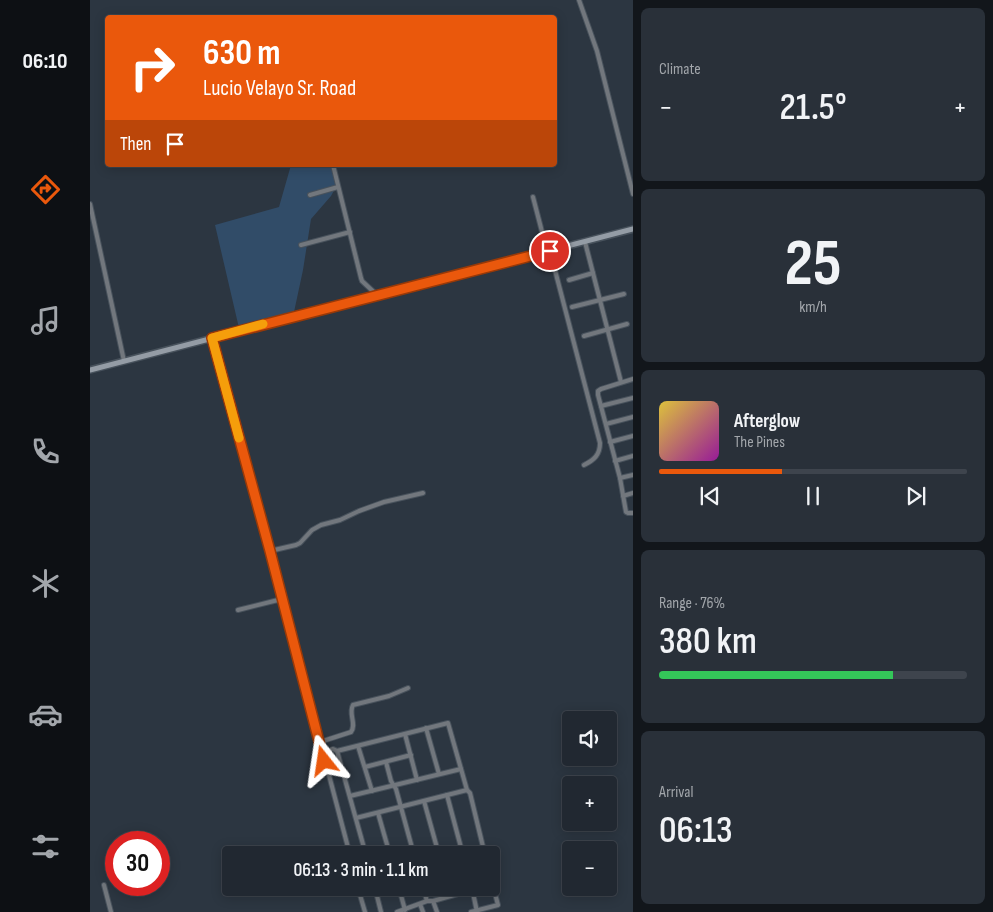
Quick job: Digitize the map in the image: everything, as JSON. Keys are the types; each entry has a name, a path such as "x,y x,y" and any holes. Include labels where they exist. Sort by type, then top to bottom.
{"main road":[{"path":"90,370 633,229"}],"street":[{"path":"578,0 597,51 633,194"},
{"path":"333,167 360,278 377,295"},
{"path":"310,195 338,187"},
{"path":"533,197 600,443 596,458 584,465"},
{"path":"90,204 124,362"},
{"path":"301,245 350,232"},
{"path":"585,243 621,382"},
{"path":"569,280 593,273"},
{"path":"572,306 624,294"},
{"path":"584,336 628,324"},
{"path":"212,338 348,846"},
{"path":"633,379 598,391 620,478 626,512 628,514 633,513"},
{"path":"601,406 633,398"},
{"path":"606,424 633,417"},
{"path":"610,442 633,436"},
{"path":"615,460 633,456"},
{"path":"620,478 633,475"},
{"path":"270,551 296,545 312,530 322,525 340,520 384,502 422,493"},
{"path":"623,496 633,493"},
{"path":"238,610 282,599"},
{"path":"320,742 351,732 354,726 351,711 353,705 385,697 408,688"},
{"path":"327,751 333,749 337,751 448,723 467,790 470,792 484,846"},
{"path":"426,728 439,774"},
{"path":"405,734 417,780"},
{"path":"358,746 372,791"},
{"path":"337,751 364,846"},
{"path":"365,767 411,755"},
{"path":"386,762 412,846"},
{"path":"350,796 461,769"},
{"path":"356,818 467,790"},
{"path":"447,795 461,846"},
{"path":"424,801 436,846"},
{"path":"378,813 387,846"},
{"path":"104,885 111,912"},
{"path":"360,896 365,912"},
{"path":"377,896 381,912"},
{"path":"401,896 405,910"},
{"path":"425,896 427,901"},
{"path":"397,912 427,901 450,896"},
{"path":"474,896 477,911"},
{"path":"496,896 500,912"},
{"path":"433,901 437,912"},
{"path":"420,904 423,912"},
{"path":"471,912 498,905"}],"shaded area":[{"path":"290,167 334,167 338,183 331,196 311,219 294,312 239,328 215,225 279,207"}],"waterway":[{"path":"553,253 633,232"},
{"path":"216,341 549,254"},
{"path":"90,373 209,342"}],"slow traffic":[{"path":"239,438 212,338 263,324"}],"route":[{"path":"324,761 270,551 212,338 550,251"}]}
